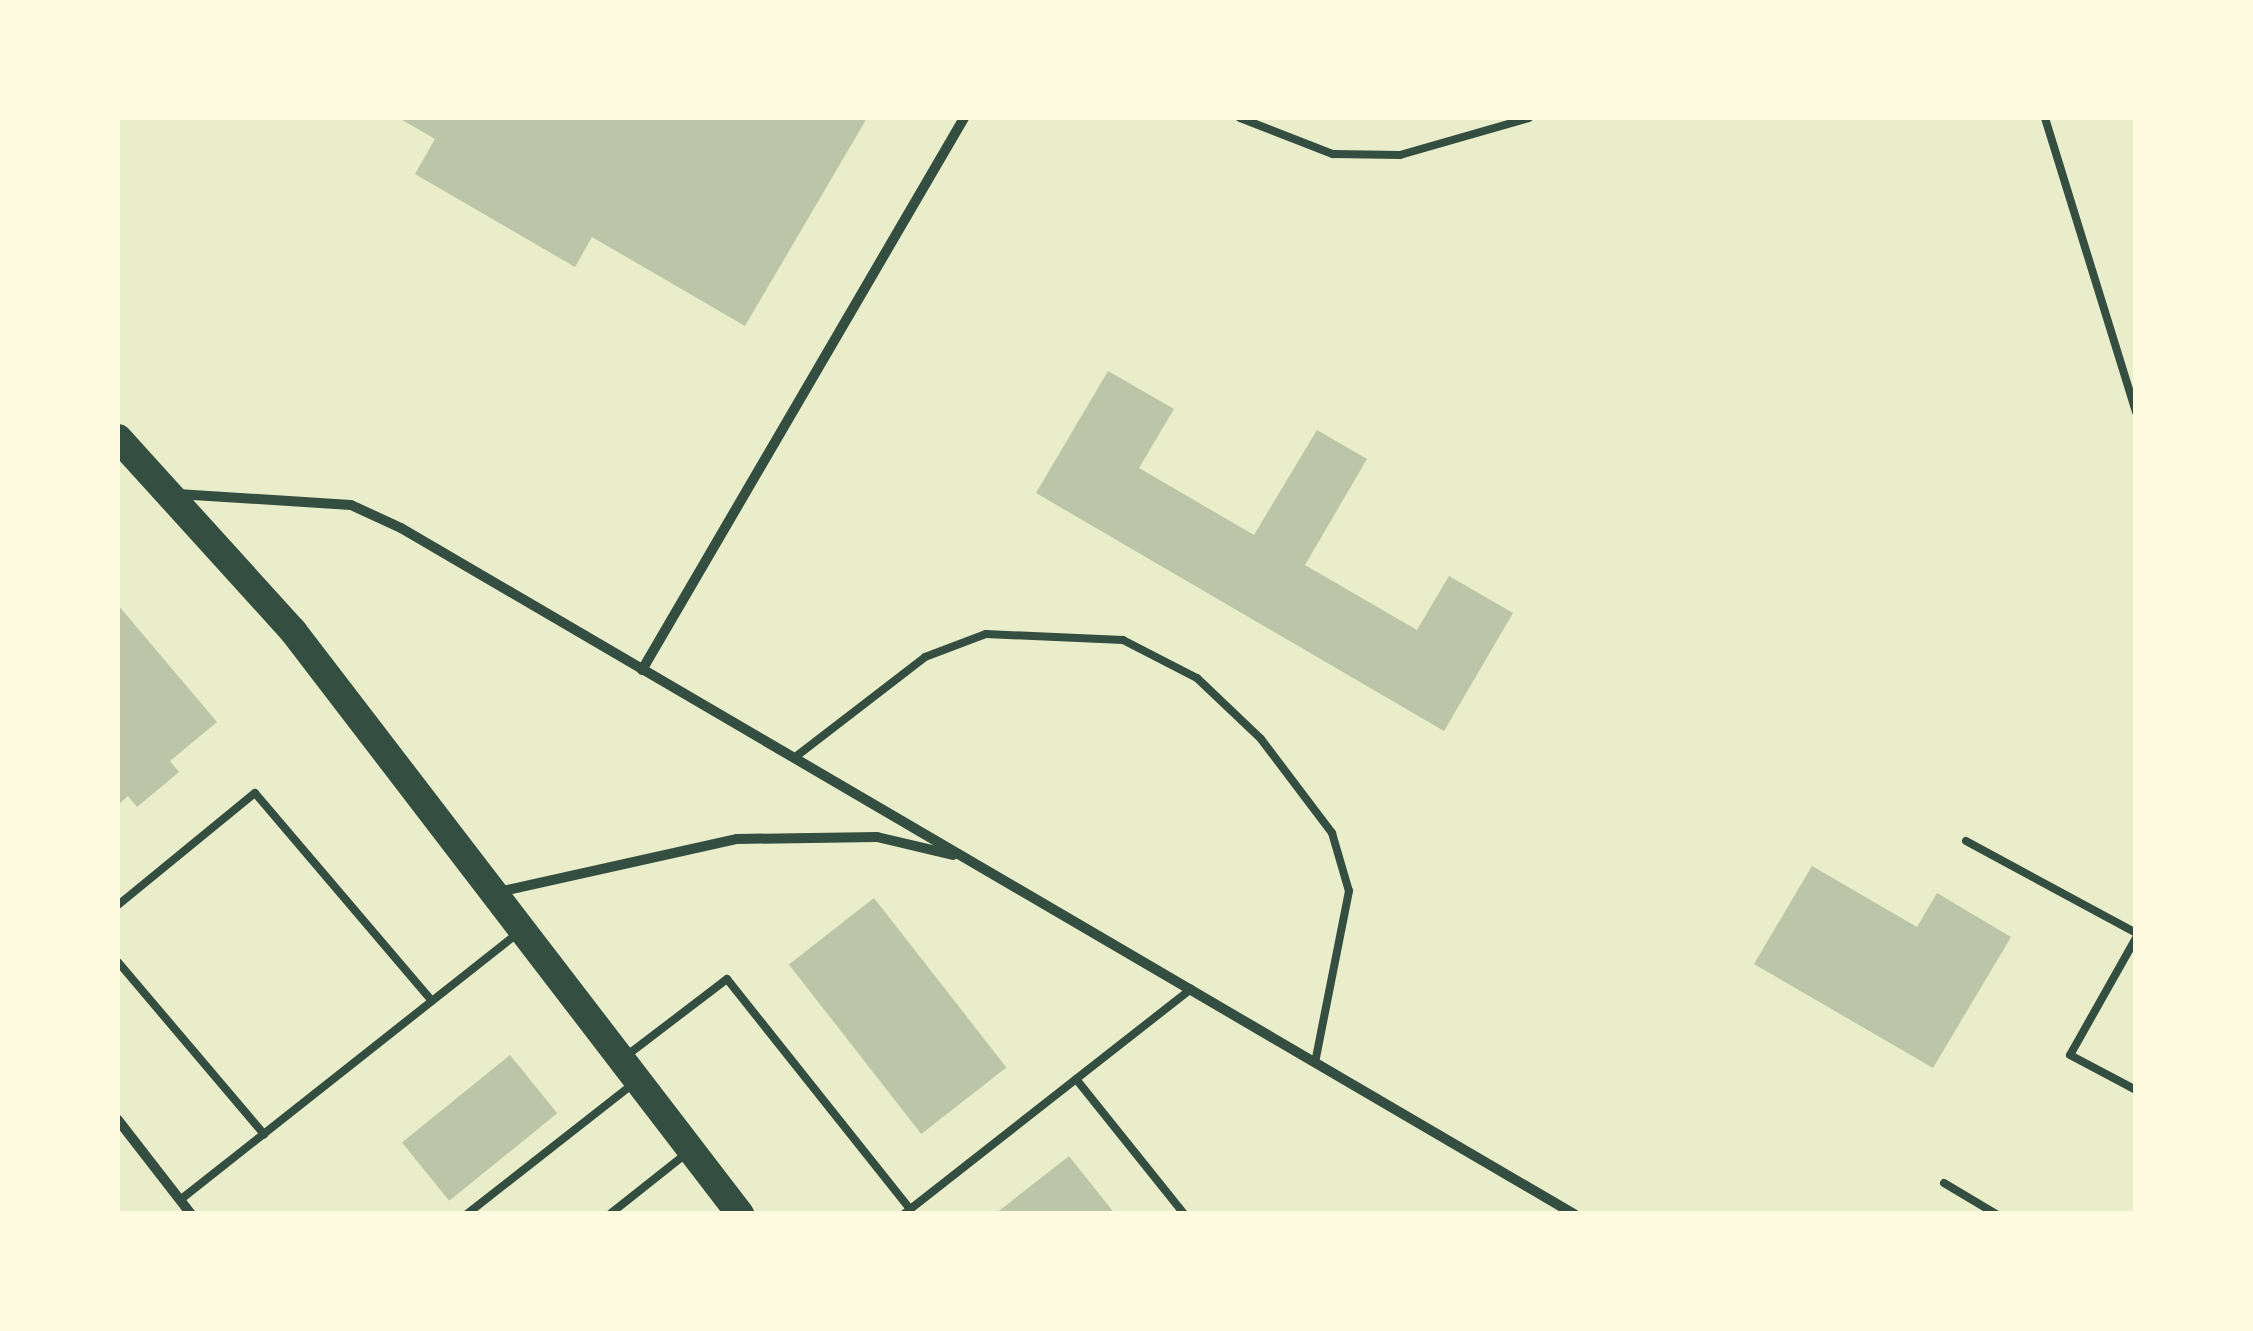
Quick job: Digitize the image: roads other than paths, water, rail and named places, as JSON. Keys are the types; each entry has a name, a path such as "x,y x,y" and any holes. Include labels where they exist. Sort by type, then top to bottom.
{"highway":[{"path":"118,438 220,544 740,1214"}],"street":[{"path":"642,670 964,118"},
{"path":"174,494 351,505 794,758 1574,1214"},
{"path":"492,893 737,839 877,836 966,858"},
{"path":"118,1120 191,1214"}],"lane":[{"path":"1240,118 1333,154 1400,154 1529,118"},
{"path":"2046,118 2136,412"},
{"path":"794,758 925,657 986,634 1123,640 1197,678 1262,739 1332,834 1349,891 1315,1062"},
{"path":"118,905 255,792 432,1001"},
{"path":"1966,841 2136,936 2070,1055 2136,1090"},
{"path":"180,1200 521,930"},
{"path":"118,962 264,1134"},
{"path":"467,1214 728,979 907,1211 1191,989"},
{"path":"1076,1079 1184,1214"},
{"path":"610,1214 691,1150"},
{"path":"1944,1184 1996,1214"}]}
